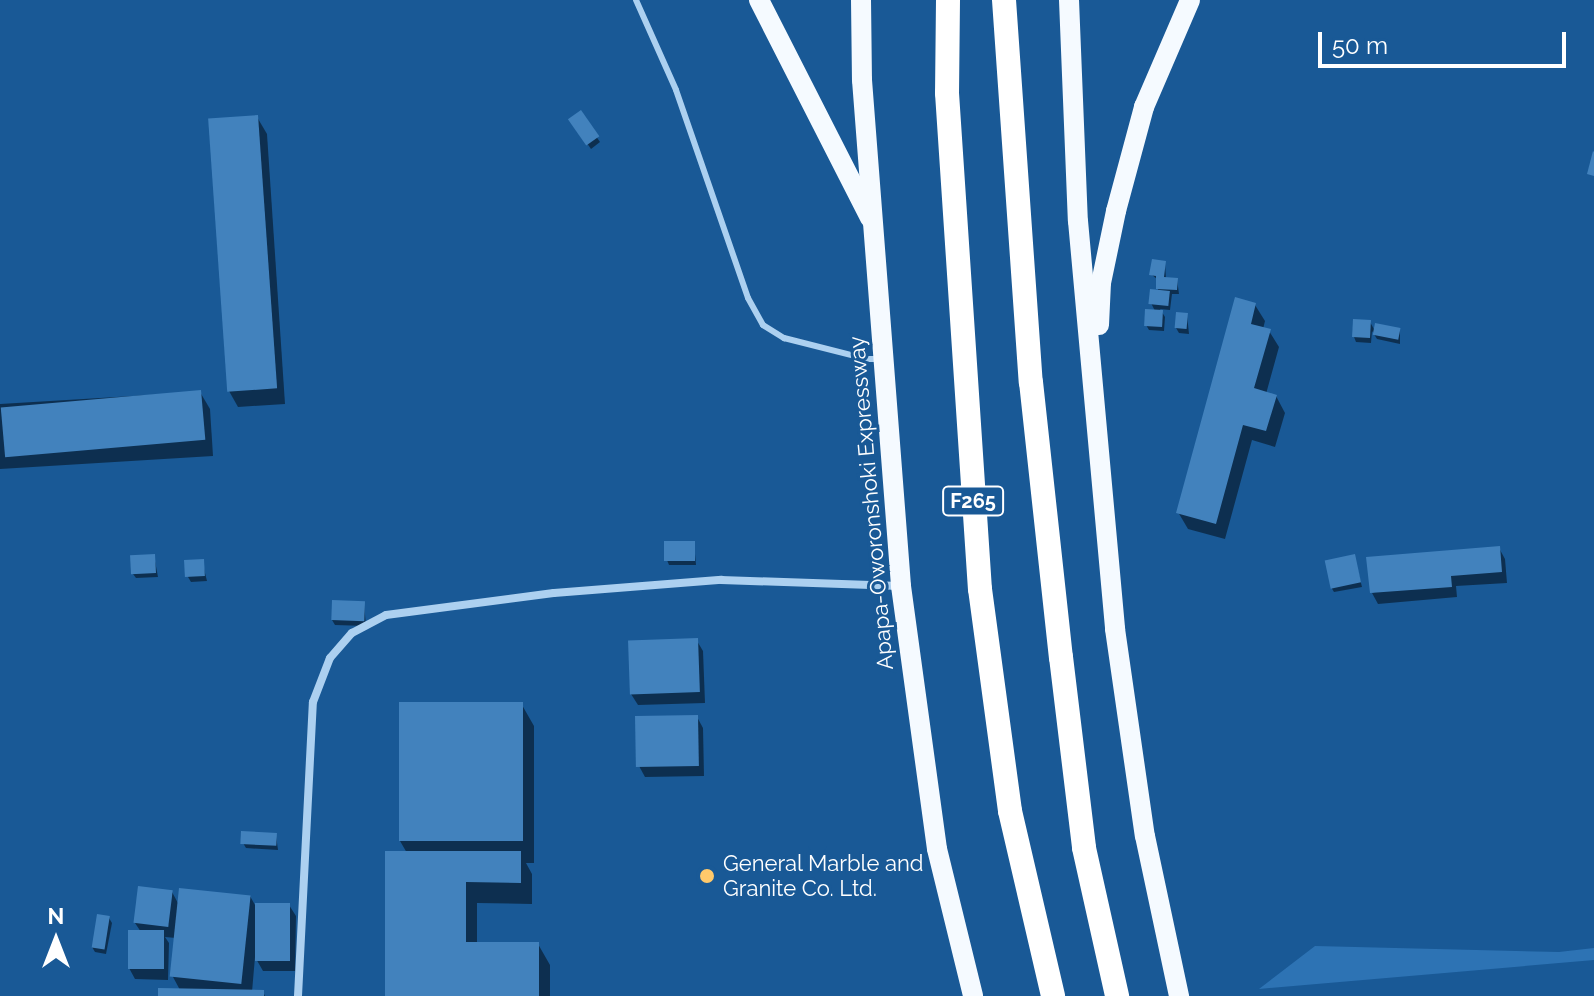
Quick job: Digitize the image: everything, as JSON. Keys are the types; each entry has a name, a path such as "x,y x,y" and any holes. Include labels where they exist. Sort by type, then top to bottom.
{"highway":[{"name":"F265","path":"948,0 947,93 980,589 1010,811 1053,996"},
{"path":"1004,0 1031,382 1060,641 1084,848 1117,996"}],"main road":[{"path":"759,0 874,226"},
{"name":"Apapa-Oworonshoki Expressway","path":"861,0 862,80 901,586 937,849 973,996"},
{"path":"1069,0 1078,221 1096,389 1115,629 1145,836 1179,996"},
{"path":"1096,389 1101,283 1116,211 1144,107 1190,0"}],"street":[{"path":"298,996 313,702 330,658 352,633 386,615 554,593 721,580 901,586"}],"lane":[{"path":"636,0 676,90 748,298 763,325 784,338 867,359 882,359"}],"shaded area":[{"path":"1315,946 1559,952 1594,948 1594,960 1259,989"}],"building":[{"path":"581,110 599,136 586,145 568,119"},
{"path":"258,115 277,388 227,392 208,118"},
{"path":"1594,152 1594,176 1587,174"},
{"path":"1152,259 1166,261 1164,277 1178,278 1177,290 1156,289 1156,276 1149,275"},
{"path":"1150,289 1170,291 1168,306 1148,304"},
{"path":"1235,297 1256,303 1251,324 1271,329 1254,388 1277,395 1266,431 1243,425 1216,524 1176,513"},
{"path":"1145,309 1163,310 1162,327 1144,326"},
{"path":"1176,312 1188,313 1187,329 1175,328"},
{"path":"1353,319 1371,320 1370,338 1352,337"},
{"path":"1375,323 1401,328 1398,340 1373,335"},
{"path":"201,390 205,440 5,457 1,408"},
{"path":"664,541 695,541 695,561 664,561"},
{"path":"1500,546 1502,572 1451,576 1452,587 1370,593 1366,557"},
{"path":"155,554 156,573 131,574 130,555"},
{"path":"1355,554 1361,582 1331,589 1325,560"},
{"path":"204,559 205,576 185,577 184,560"},
{"path":"332,600 365,601 364,621 331,620"},
{"path":"698,638 700,692 630,694 628,640"},
{"path":"399,702 523,702 523,841 399,841"},
{"path":"698,715 699,766 636,767 635,716"},
{"path":"241,831 277,833 276,846 240,844"},
{"path":"385,851 521,851 521,883 466,882 466,942 539,942 539,996 385,996"},
{"path":"138,886 173,890 168,927 133,923"},
{"path":"179,888 251,896 241,984 170,977"},
{"path":"255,903 290,903 290,961 255,961"},
{"path":"97,914 110,916 105,950 92,948"},
{"path":"128,930 164,930 164,969 128,969"},
{"path":"158,988 264,990 264,996 158,996"}],"place":[{"name":"General Marble and Granite Co. Ltd.","path":"707,876"}]}
